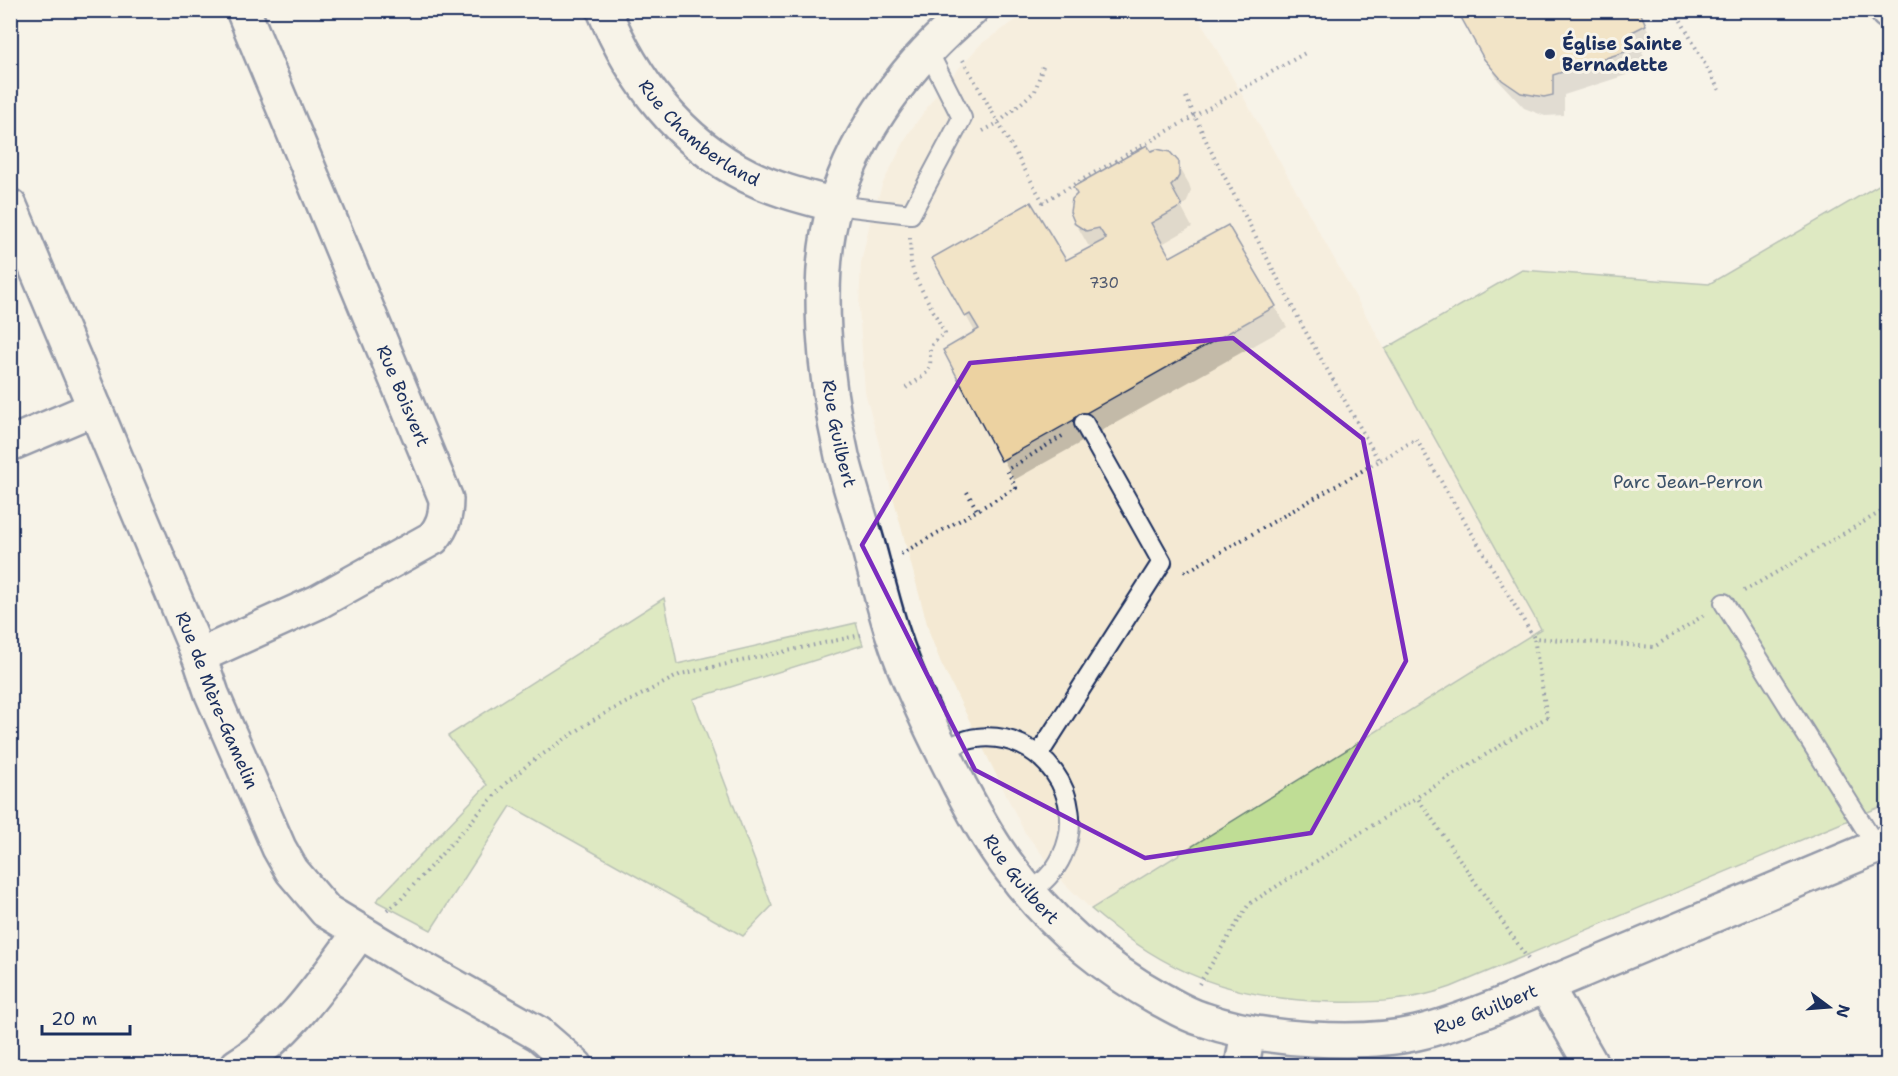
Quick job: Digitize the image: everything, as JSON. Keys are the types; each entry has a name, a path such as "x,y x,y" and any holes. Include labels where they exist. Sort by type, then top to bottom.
{"street":[{"name":"Rue Boisvert","path":"199,656 318,602 433,538 445,521 446,510 446,500 243,10"},
{"name":"Rue Chamberland","path":"604,10 634,69 674,121 698,143 722,161 750,177 790,193 835,205"},
{"name":"Rue Guilbert","path":"948,31 901,83 865,135 855,153 835,205 824,257 823,306 829,372 843,460 891,628 913,687 977,818 1003,860 1029,894 1073,938 1108,967 1197,1018 1248,1032 1333,1040 1400,1036 1457,1021 1546,986 1882,844"},
{"name":"Rue de Mère-Gamelin","path":"10,206 199,656 212,694 279,849 292,871 326,911 539,1034 576,1065"},
{"path":"10,444 22,441 95,408"},
{"path":"237,1065 266,1046 293,1020 360,932"},
{"path":"1546,986 1592,1065"},
{"path":"1242,1065 1248,1032"}],"lane":[{"path":"835,205 911,214 962,118 948,31"},
{"path":"1039,754 1162,562 1084,423"},
{"path":"1724,603 1882,844"},
{"path":"942,750 975,738 997,737 1019,743 1039,754 1054,771 1065,791 1070,813 1070,836 1062,857 1050,876 1029,894"}],"path":[{"path":"1675,10 1719,90"},
{"path":"948,31 1043,202 1307,52"},
{"path":"962,118 984,132 1035,91 1043,66"},
{"path":"1186,98 1209,147 1303,327 1379,461"},
{"path":"906,388 926,373 929,365 929,348 935,339 945,333 912,269 911,214"},
{"path":"874,570 1016,488 1006,470 1084,423"},
{"path":"1162,562 1186,572 1416,439 1534,638 1547,717 1249,903 1182,1011"},
{"path":"967,492 977,510"},
{"path":"1534,638 1654,647 1724,603 1887,508"},
{"path":"360,932 401,899 505,784 530,763 593,720 681,674 891,628"},
{"path":"1417,797 1546,986"}],"highlighted area":[{"path":"1233,338 1363,439 1406,661 1311,833 1145,858 975,770 862,545 970,363"}],"shaded area":[{"path":"1029,11 1195,11 1542,629 1091,909 1065,884 1024,831 941,663 930,635 865,392 859,308 861,263 871,218 883,183 909,133 940,89 981,44"}],"green space":[{"name":"Parc Jean-Perron","path":"1887,180 1887,804 1451,987 1393,1000 1333,1002 1297,1000 1232,989 1175,967 1119,932 1091,909 1541,629 1385,349 1522,270 1709,284"},
{"path":"664,598 677,664 856,623 863,645 693,699 772,906 743,936 511,806 431,930 376,901 487,785 448,736"}],"building":[{"name":"Église Sainte Bernadette","path":"1457,10 1639,10 1646,25 1632,32 1637,48 1553,75 1553,95 1544,97 1521,93 1502,80 1484,59"},
{"path":"1147,145 1151,151 1157,149 1170,152 1179,162 1179,176 1171,186 1182,206 1151,223 1170,257 1228,225 1276,306 1001,461 943,350 979,329 970,314 965,317 932,258 1031,202 1066,260 1106,239 1099,228 1086,231 1075,224 1070,212 1072,199 1077,194 1073,187"}],"place":[{"name":"Église Sainte Bernadette","path":"1550,54"}]}
